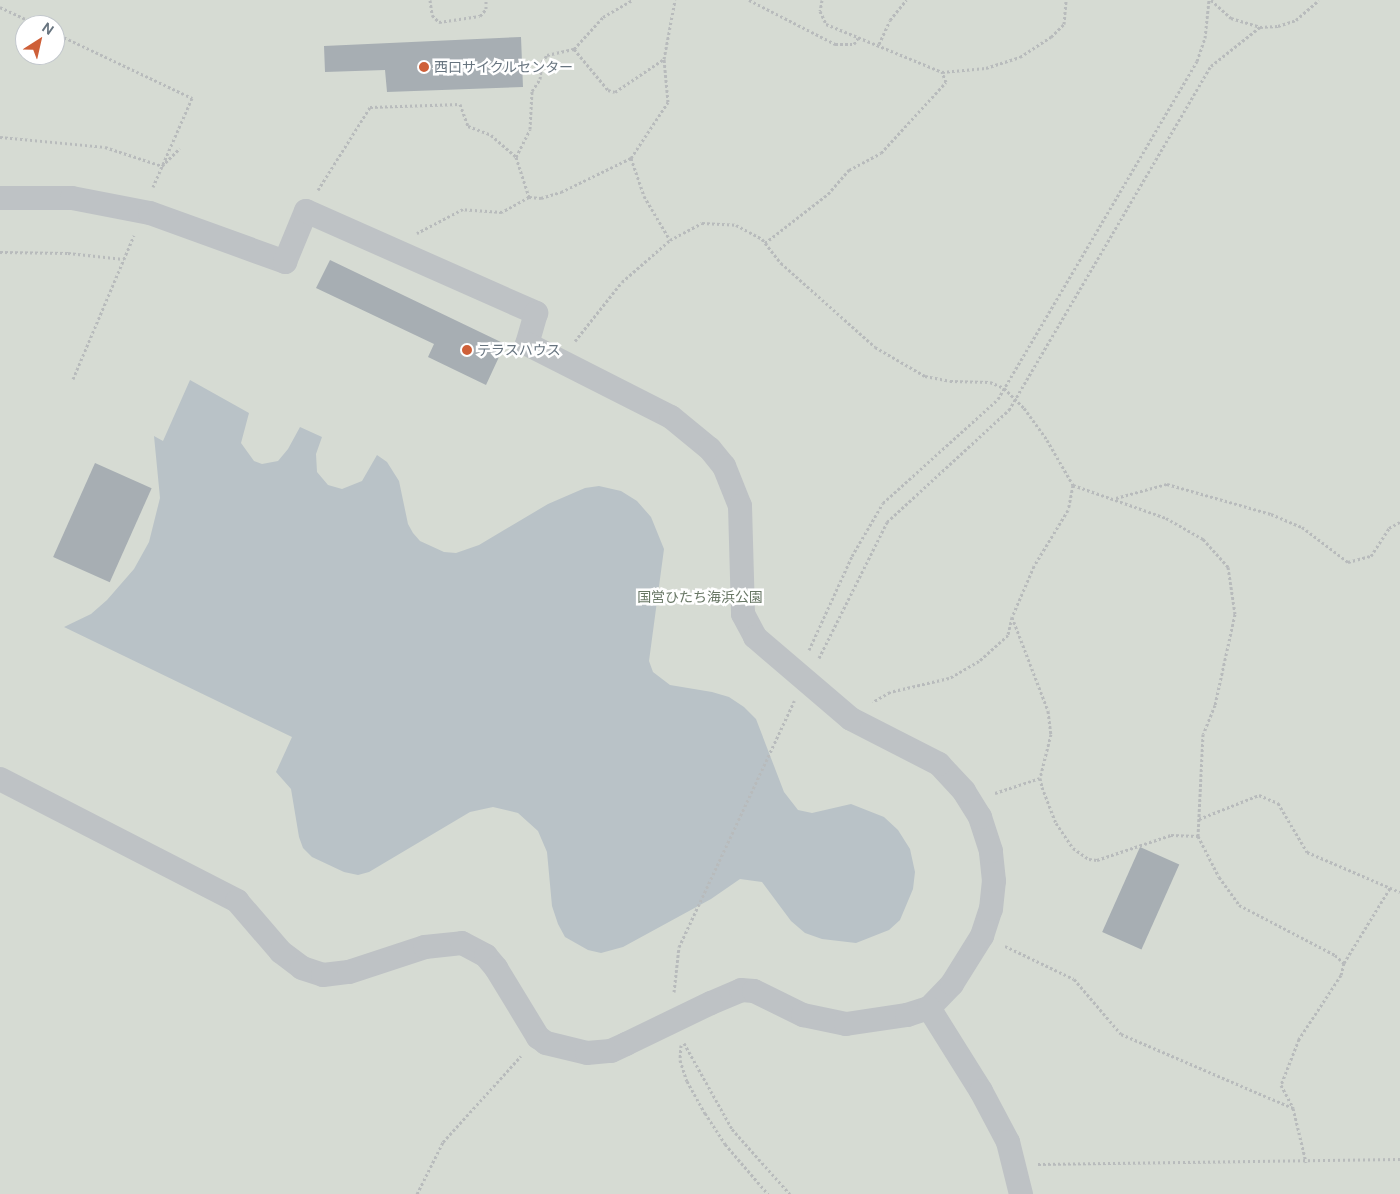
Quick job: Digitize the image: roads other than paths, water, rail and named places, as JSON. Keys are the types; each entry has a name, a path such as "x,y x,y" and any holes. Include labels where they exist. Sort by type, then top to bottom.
{"street":[{"path":"0,198 72,198 142,213 150,213 285,262 306,211 536,313 527,344 671,417 710,449 724,466 740,506 743,614 754,637 858,723 912,748 939,764 964,791 980,817 990,851 994,881 991,909 982,936 952,984 929,1008 886,1020 846,1024 803,1015 754,991 741,990 611,1051 588,1053 546,1043 538,1037 496,968 476,949 462,943 432,946 349,972 323,975 302,968 280,952 237,901 0,778"},
{"path":"929,1008 982,1091 1008,1142 1021,1194"}],"place":[{"name":"西口サイクルセンター","path":"424,67"},
{"name":"テラスハウス","path":"467,350"}],"park label":[{"name":"国営ひたち海浜公園","path":"700,597"}]}
